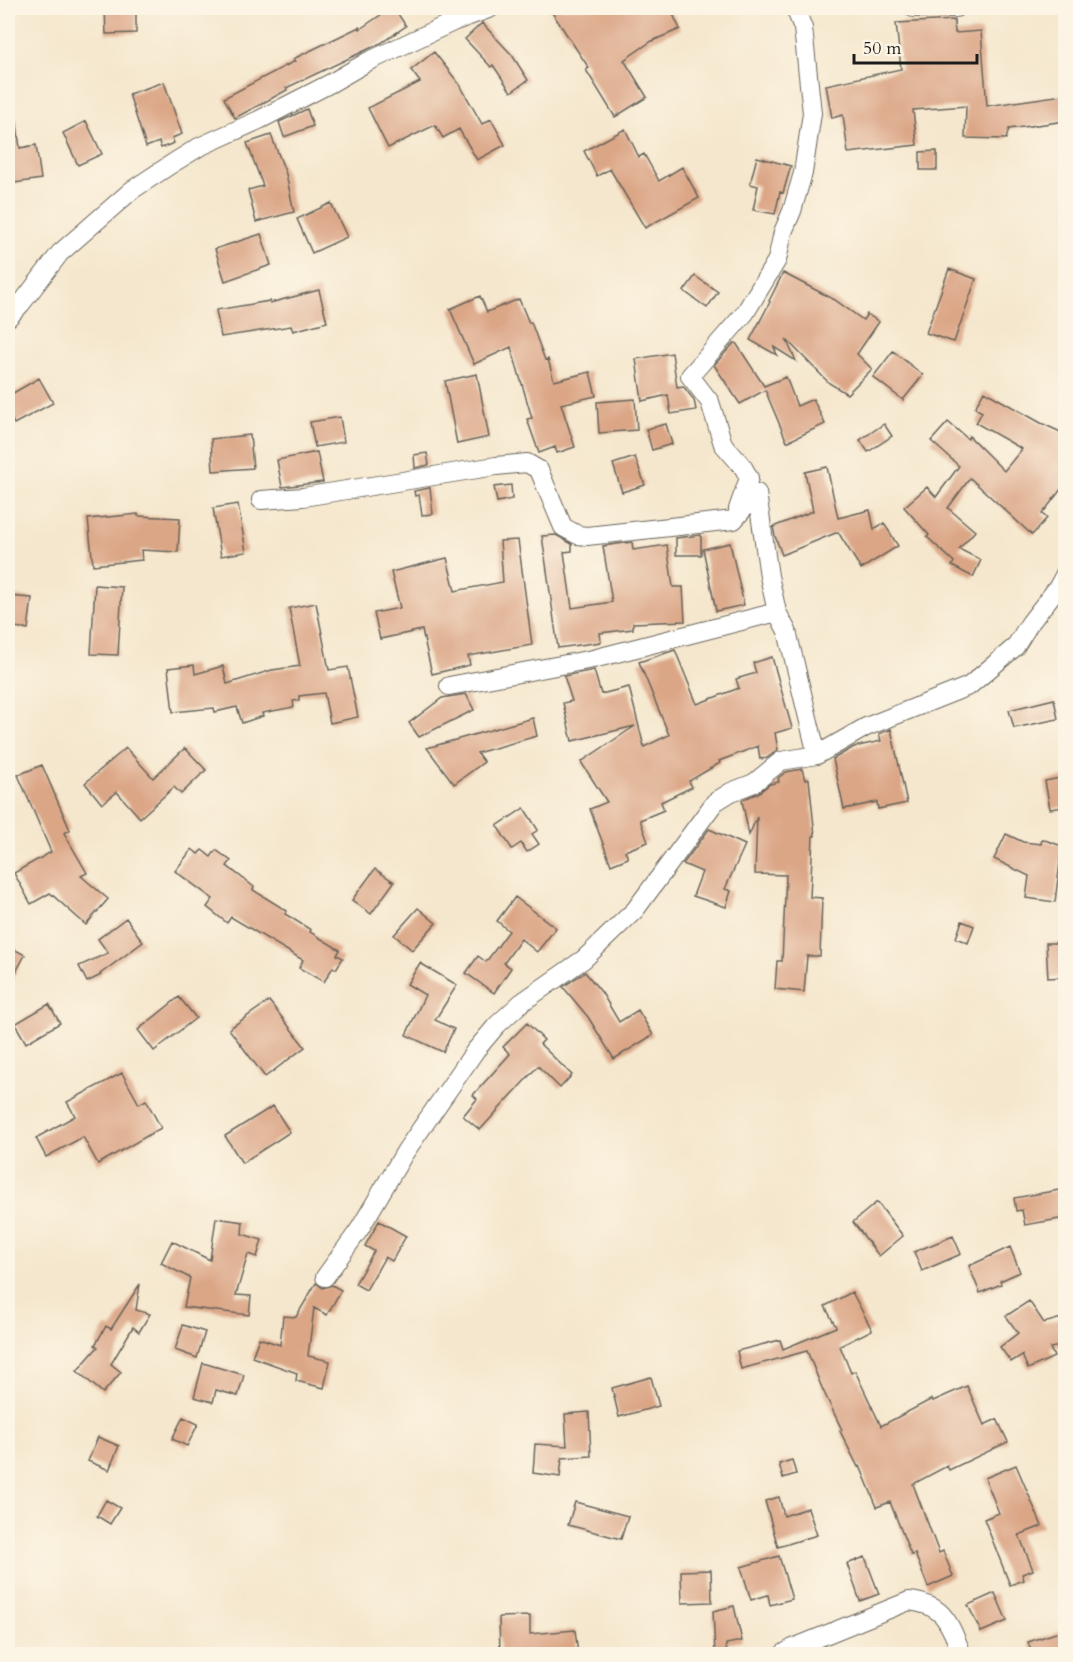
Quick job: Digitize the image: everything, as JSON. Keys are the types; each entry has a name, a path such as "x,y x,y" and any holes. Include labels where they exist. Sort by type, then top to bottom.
{"street":[{"path":"8,318 60,253 132,190 173,163 200,147 321,88 367,62 455,21 491,8"},
{"path":"734,520 749,478 723,444 710,402 690,376 745,313 777,260 783,232 803,173 812,113 803,28 795,8"},
{"path":"913,8 956,8"},
{"path":"261,500 303,496 527,463 539,470 563,527 578,535 587,536 734,520 757,492 769,576 777,612 788,630 817,755"},
{"path":"325,1277 359,1230 405,1152 497,1025 521,1003 584,959 635,910 715,802 731,792 754,783 781,761 817,755 866,727 969,686 1015,647 1058,587 1065,572"},
{"path":"449,686 593,659 777,612"},
{"path":"783,1654 909,1601 927,1602 943,1614 962,1654"}],"building":[{"path":"105,8 136,8 136,33 106,34"},
{"path":"394,8 406,26 381,43 286,88 287,90 235,118 224,98 295,61 293,59 359,27 360,29"},
{"path":"549,8 670,8 680,29 652,41 624,60 647,97 615,117 586,70 589,68"},
{"path":"954,20 955,33 981,31 987,106 1063,95 1065,121 1009,129 1006,139 965,138 966,106 913,110 917,145 848,153 843,115 832,118 826,85 901,69 896,23"},
{"path":"482,23 512,55 528,80 511,92 493,65 491,67 465,39"},
{"path":"434,52 460,85 482,124 491,119 505,145 477,160 459,129 443,138 435,125 388,148 368,108 420,82 411,70"},
{"path":"164,82 182,134 172,138 174,143 161,148 159,142 146,147 129,94"},
{"path":"307,109 313,126 284,137 279,122"},
{"path":"16,118 20,148 36,145 41,179 8,184 8,119"},
{"path":"86,121 102,154 78,165 63,133"},
{"path":"625,129 639,157 644,154 659,181 682,167 699,198 645,228 610,169 597,176 584,151"},
{"path":"271,135 286,174 294,212 256,222 248,190 263,186 247,143"},
{"path":"937,151 937,170 920,170 920,152"},
{"path":"757,157 791,166 783,193 780,192 775,214 753,210 758,186 750,184"},
{"path":"331,203 347,237 312,253 297,219"},
{"path":"261,234 271,265 225,281 215,249"},
{"path":"949,269 976,279 954,342 926,333"},
{"path":"783,273 835,300 863,320 867,314 879,322 857,354 872,369 847,394 829,383 786,339 796,361 774,347 777,355 750,340"},
{"path":"695,276 718,292 707,308 684,291"},
{"path":"319,290 327,322 293,331 291,326 221,337 216,310 270,301 270,303"},
{"path":"480,296 487,312 519,299 529,323 531,322 545,360 548,359 554,381 590,372 596,396 561,404 575,447 557,453 555,447 539,453 527,419 532,418 511,347 474,364 450,309"},
{"path":"734,343 764,386 786,377 797,406 813,399 825,424 787,442 765,390 740,404 714,365"},
{"path":"893,351 923,375 903,400 873,377"},
{"path":"672,353 677,387 683,386 694,400 696,410 671,414 668,395 642,401 636,359"},
{"path":"477,374 489,437 457,444 445,381"},
{"path":"39,378 53,403 14,424 8,412 8,396"},
{"path":"984,391 1065,434 1065,484 1042,514 1047,518 1032,535 970,478 948,508 975,531 959,549 981,560 973,577 952,566 954,562 927,537 929,535 904,507 927,487 936,497 959,466 931,441 948,422 968,439 969,436 1004,471 1022,449 976,423 982,412 975,408"},
{"path":"635,399 637,430 599,433 597,402"},
{"path":"340,417 344,442 315,447 310,422"},
{"path":"666,424 672,444 652,450 646,429"},
{"path":"884,424 892,436 868,452 860,440"},
{"path":"250,435 253,468 213,471 211,439"},
{"path":"317,452 323,482 282,487 277,460"},
{"path":"427,453 429,465 415,468 414,455"},
{"path":"635,457 645,485 622,492 613,464"},
{"path":"827,467 838,518 870,510 874,529 884,523 898,546 861,569 838,532 782,555 775,536 773,527 813,511 805,472"},
{"path":"511,485 512,499 497,502 494,487"},
{"path":"430,488 433,514 422,515 419,495 415,496 414,491"},
{"path":"238,504 246,552 221,556 213,508"},
{"path":"138,514 138,516 180,518 178,552 141,550 142,560 93,565 88,519"},
{"path":"556,535 572,544 572,551 564,552 572,608 612,602 603,546 632,542 633,550 667,545 673,587 683,587 685,621 633,623 633,629 600,633 601,642 558,648 542,536"},
{"path":"701,535 701,555 676,555 676,538"},
{"path":"518,540 532,645 468,656 470,665 432,674 422,630 380,639 374,613 400,608 391,572 447,558 455,591 503,582 500,541"},
{"path":"730,543 744,605 716,611 703,549"},
{"path":"95,585 122,587 118,655 91,654"},
{"path":"8,596 32,598 28,629 8,626"},
{"path":"316,603 329,670 348,667 358,717 330,723 324,693 299,696 299,700 293,701 294,707 262,713 263,716 242,723 237,707 215,712 214,708 173,712 168,668 194,665 195,674 223,666 227,684 272,670 300,666 289,608"},
{"path":"675,650 697,704 739,688 736,679 756,673 753,663 772,657 792,728 775,733 778,750 767,758 760,759 758,746 719,761 720,763 689,781 692,787 661,802 664,810 640,820 648,842 625,851 628,858 611,865 590,809 607,802 581,762 635,726 572,741 563,703 572,701 564,676 594,670 601,694 629,687 644,747 669,735 639,662"},
{"path":"466,694 474,710 419,737 409,723 442,698"},
{"path":"1054,699 1058,719 1014,728 1009,710"},
{"path":"533,718 537,736 477,753 484,762 454,784 427,748"},
{"path":"891,729 907,803 878,809 877,802 844,809 833,759 854,747 881,741 879,734"},
{"path":"126,748 153,778 185,748 206,770 181,794 174,787 140,818 117,792 102,804 85,783"},
{"path":"42,765 70,830 64,833 87,873 81,876 108,899 86,925 50,893 31,904 14,873 51,852 18,775"},
{"path":"802,769 805,780 809,779 815,836 813,836 810,897 822,898 820,956 807,956 804,992 775,989 777,961 782,961 786,875 755,874 757,817 749,835 742,800 758,793 770,784 779,782 778,778 786,772"},
{"path":"1065,777 1065,807 1050,809 1045,781"},
{"path":"524,808 538,830 532,834 539,844 527,852 521,843 512,849 497,826"},
{"path":"709,829 745,845 725,889 731,891 726,907 693,896 702,872 683,864"},
{"path":"1006,834 1023,842 1041,844 1042,839 1062,846 1055,902 1026,898 1029,876 994,859"},
{"path":"192,849 198,854 202,850 211,857 216,850 231,861 227,866 254,887 253,890 287,911 285,914 311,930 310,932 340,950 337,955 343,958 336,969 333,967 324,982 299,968 303,960 231,917 227,923 207,907 213,899 175,871"},
{"path":"375,869 394,882 371,914 352,900"},
{"path":"515,897 556,928 537,952 521,939 504,963 511,968 494,993 466,973 478,956 486,962 509,931 497,921"},
{"path":"418,908 436,923 412,950 394,935"},
{"path":"126,918 143,942 101,975 87,982 79,966 108,953 98,939"},
{"path":"962,921 974,926 968,943 956,938"},
{"path":"1046,943 1062,943 1065,977 1048,978"},
{"path":"8,946 25,955 8,987"},
{"path":"420,963 457,985 435,1020 454,1029 443,1052 406,1035 425,995 407,984"},
{"path":"585,972 602,993 619,1022 638,1010 653,1035 614,1059 588,1017 563,987"},
{"path":"179,997 196,1018 154,1051 138,1030"},
{"path":"269,1001 305,1047 265,1077 229,1029"},
{"path":"49,1004 60,1023 26,1043 15,1024"},
{"path":"527,1023 544,1040 540,1044 572,1075 560,1088 538,1066 480,1130 463,1116 477,1099 473,1095 510,1054 503,1047"},
{"path":"122,1073 139,1104 146,1100 161,1128 98,1164 83,1137 46,1157 36,1138 75,1116 67,1102"},
{"path":"273,1106 290,1132 242,1163 225,1136"},
{"path":"1065,1189 1065,1218 1025,1225 1022,1210 1016,1211 1014,1198"},
{"path":"877,1202 903,1236 879,1256 853,1222"},
{"path":"216,1218 243,1222 242,1234 262,1240 257,1257 248,1254 236,1295 251,1296 249,1315 184,1307 190,1278 161,1263 172,1241 210,1260"},
{"path":"379,1221 406,1236 392,1261 385,1257 366,1290 355,1284 374,1251 365,1246"},
{"path":"953,1236 961,1254 922,1271 914,1252"},
{"path":"1010,1247 1020,1272 980,1293 969,1266"},
{"path":"316,1283 323,1288 332,1285 341,1290 327,1315 314,1308 308,1356 330,1361 324,1388 296,1381 297,1373 252,1357 259,1338 280,1345 283,1316 296,1317"},
{"path":"140,1284 136,1310 150,1314 139,1332 133,1327 111,1364 121,1372 103,1393 77,1371 98,1347 95,1345 106,1326 111,1329"},
{"path":"852,1292 872,1330 840,1346 851,1373 855,1371 881,1426 932,1399 933,1401 967,1386 984,1425 997,1419 1008,1442 949,1470 947,1466 913,1484 939,1553 943,1551 953,1576 928,1587 915,1554 911,1555 890,1502 877,1507 860,1466 858,1467 840,1431 842,1430 807,1351 741,1369 737,1351 780,1340 783,1349 836,1327 825,1306"},
{"path":"1029,1301 1044,1323 1065,1317 1065,1345 1050,1348 1054,1357 1028,1369 1022,1355 1011,1362 1000,1347 1018,1333 1006,1316"},
{"path":"183,1325 205,1332 197,1358 175,1350"},
{"path":"203,1363 244,1375 238,1396 216,1390 213,1402 194,1397"},
{"path":"651,1377 659,1406 619,1417 612,1388"},
{"path":"589,1412 591,1456 562,1458 560,1477 533,1473 535,1444 567,1446 565,1414"},
{"path":"183,1417 198,1424 187,1446 172,1439"},
{"path":"98,1437 119,1446 109,1470 88,1461"},
{"path":"792,1460 796,1474 783,1478 779,1464"},
{"path":"1016,1465 1042,1526 1019,1535 1033,1570 1022,1574 1024,1580 1010,1585 984,1519 999,1513 985,1478"},
{"path":"779,1497 784,1516 808,1508 817,1535 778,1547 765,1501"},
{"path":"106,1500 120,1508 110,1524 97,1516"},
{"path":"575,1502 628,1516 621,1539 568,1525"},
{"path":"779,1556 792,1599 770,1605 768,1595 751,1600 741,1567"},
{"path":"865,1557 879,1594 860,1601 847,1564"},
{"path":"711,1570 712,1602 682,1603 681,1571"},
{"path":"995,1593 1007,1621 981,1632 968,1605"},
{"path":"734,1606 742,1641 726,1644 727,1654 715,1654 713,1611"},
{"path":"530,1616 530,1634 575,1630 578,1654 500,1654 499,1617"},
{"path":"1065,1630 1065,1654 1032,1654 1028,1642"}]}
